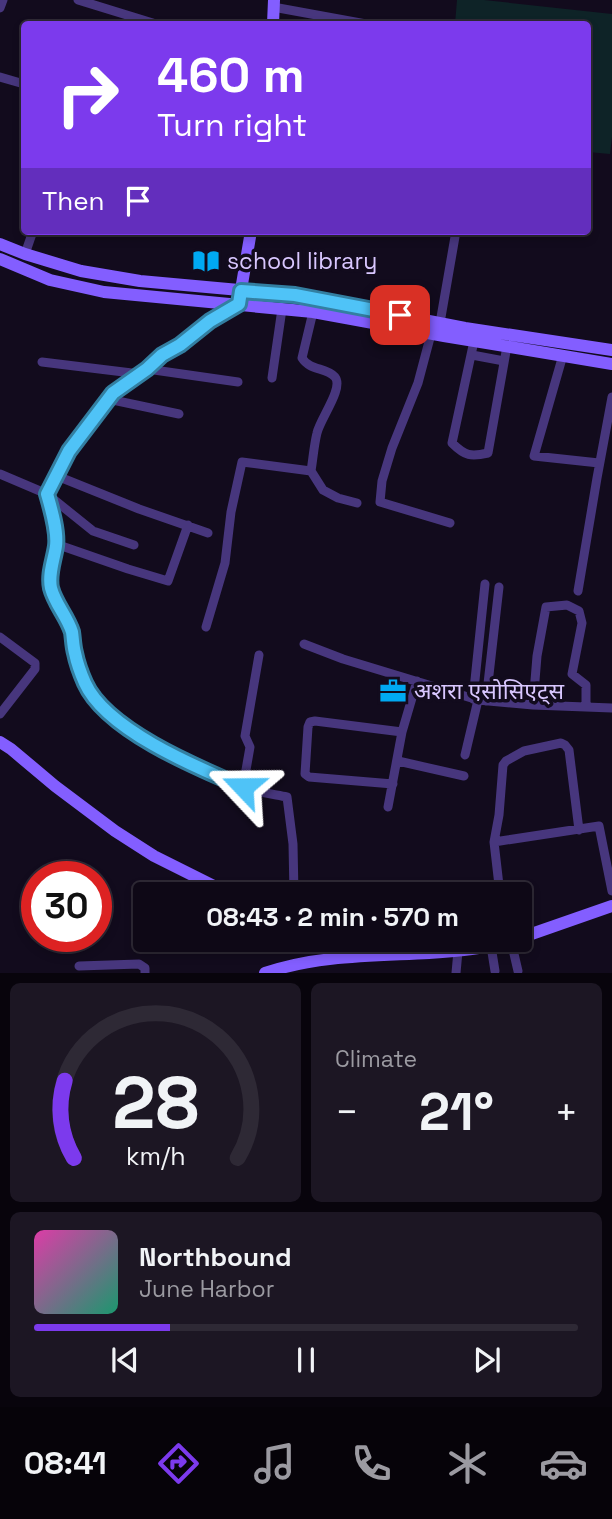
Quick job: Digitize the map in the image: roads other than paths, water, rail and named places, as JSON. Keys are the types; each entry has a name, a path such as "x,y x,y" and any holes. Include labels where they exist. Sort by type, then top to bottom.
{"main road":[{"path":"273,21 274,3"},
{"path":"240,297 250,235"},
{"path":"0,244 25,254 93,273 240,297 282,309 313,312 431,334 473,348 506,346 612,364"},
{"path":"0,259 50,280 104,292 240,297 295,295 440,323 612,350"},
{"path":"0,742 115,831 154,856 206,882"},
{"path":"532,933 612,906"},
{"path":"336,952 344,957"},
{"path":"265,973 278,968 344,957 439,952"}],"street":[{"path":"0,8 3,0"},
{"path":"78,0 146,21"},
{"path":"274,3 353,21"},
{"path":"0,77 21,83"},
{"path":"25,254 32,235"},
{"path":"440,323 455,235"},
{"path":"240,297 180,345 162,355 113,393 69,451 47,494 57,544 50,573 51,587 71,631 86,685 116,720 149,742 195,766 243,787 288,797 294,882"},
{"path":"272,378 282,309"},
{"path":"313,312 302,358 312,367 332,374 337,379 338,390 317,432 311,471 323,491 357,503"},
{"path":"431,334 418,383 392,448 382,481 380,502 450,523"},
{"path":"504,361 473,348 452,443 463,453 475,456 488,453 504,361 506,346"},
{"path":"562,355 534,456 599,463"},
{"path":"42,362 238,382"},
{"path":"578,591 612,397"},
{"path":"108,399 179,414"},
{"path":"206,627 225,563 231,512 242,462 311,471"},
{"path":"0,474 47,494 93,531 134,545"},
{"path":"57,476 208,533"},
{"path":"57,544 168,581 188,525"},
{"path":"479,700 485,584"},
{"path":"465,755 479,700 499,587"},
{"path":"533,705 537,656 546,607 567,605 579,611 582,623 572,674 586,685 586,706"},
{"path":"0,637 34,661 35,666 0,714"},
{"path":"304,644 343,659 479,700 612,708"},
{"path":"243,787 250,747 245,736 259,656"},
{"path":"388,807 402,732 417,681"},
{"path":"393,784 309,777 305,774 308,727 310,722 315,721 402,732"},
{"path":"499,882 494,842 503,765 506,761 524,751 561,743 565,745 569,750 579,830"},
{"path":"398,761 464,776"},
{"path":"494,842 599,826 612,891"},
{"path":"456,973 458,952"},
{"path":"492,952 495,971"},
{"path":"514,952 518,971"},
{"path":"79,966 139,964 145,968 145,973"}],"place":[{"name":"school library","path":"206,261"},
{"name":"अशरा एसोसिएट्स","path":"393,691"}]}
